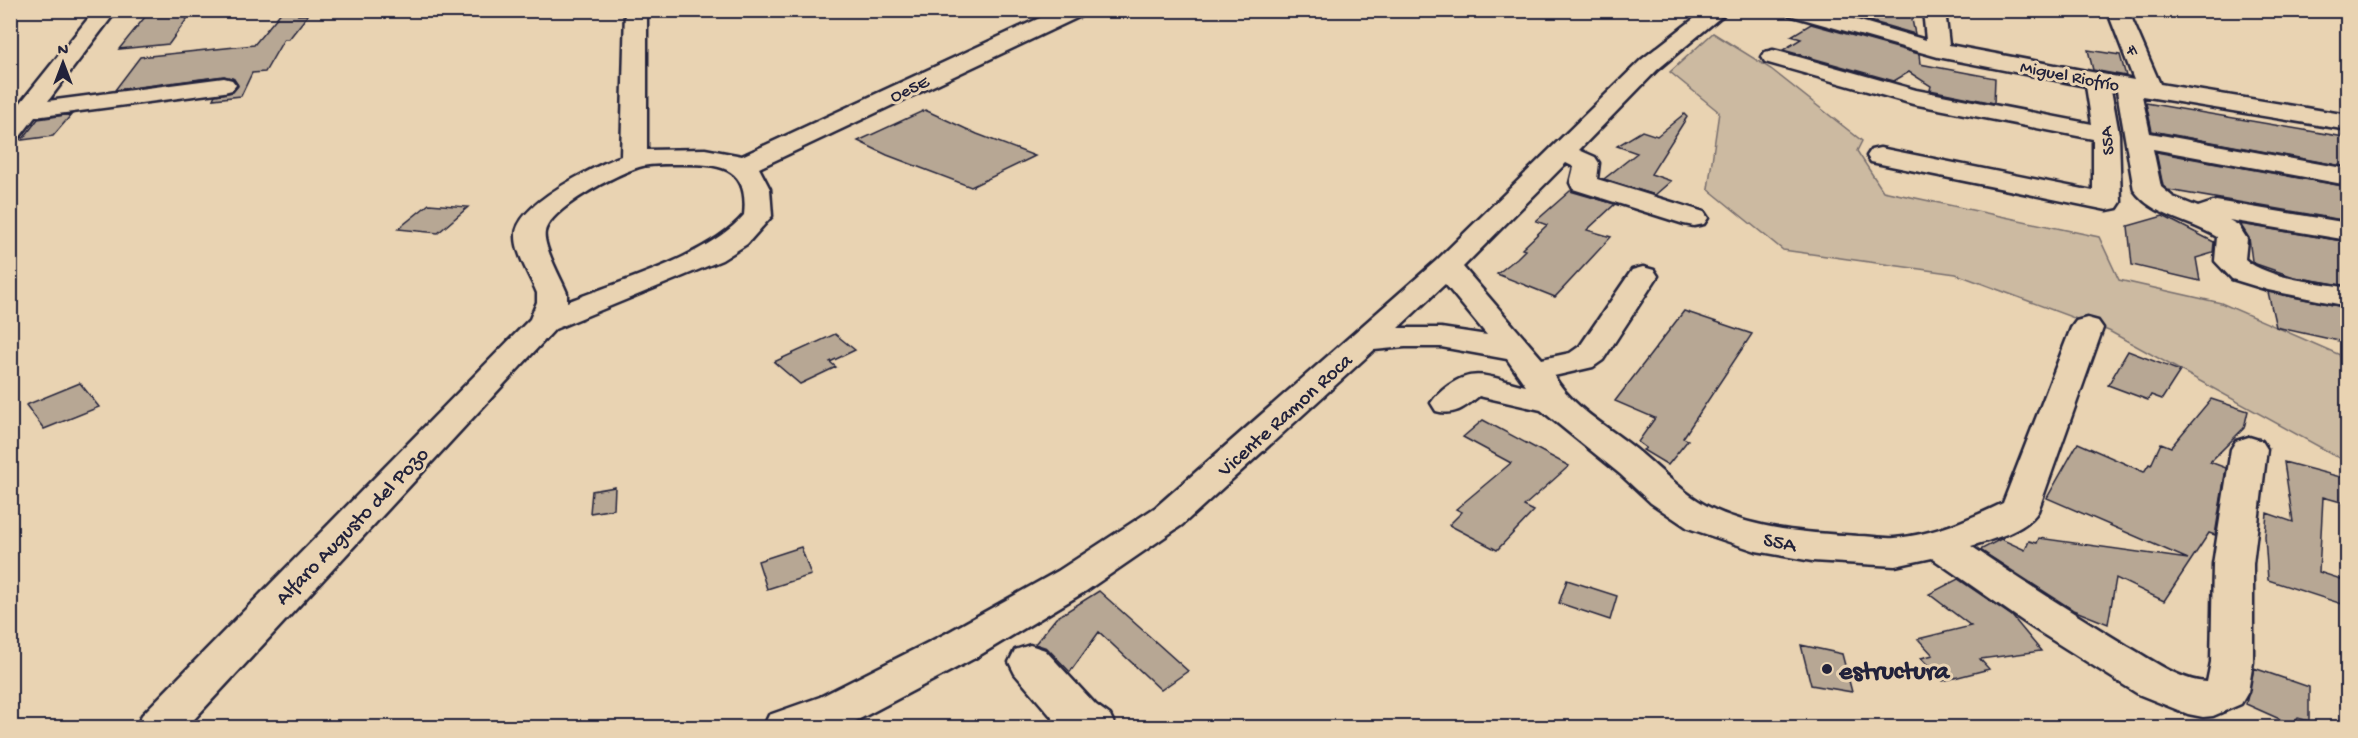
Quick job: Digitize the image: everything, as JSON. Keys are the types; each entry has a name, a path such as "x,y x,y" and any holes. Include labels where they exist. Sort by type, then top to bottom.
{"street":[{"path":"10,133 107,10"},
{"path":"634,160 636,10"},
{"name":"Oe5E","path":"742,166 1076,10"},
{"name":"Vicente Ramon Roca","path":"785,728 846,705 960,646 1072,581 1169,516 1447,267 1649,65 1719,10"},
{"name":"Miguel Riofrío","path":"1797,10 1938,50 2097,81 2348,123"},
{"path":"1934,10 1938,50"},
{"name":"F","path":"2116,10 2139,88 2139,139 2148,190 2163,203 2228,231 2233,239 2230,261 2243,273 2268,281 2348,297"},
{"path":"1773,57 1913,97 2106,134"},
{"name":"S5A","path":"1880,156 2107,202 2106,134 2097,81"},
{"path":"28,111 224,86"},
{"path":"2139,139 2348,177"},
{"path":"1563,152 1586,163 1583,183 1694,218"},
{"name":"Alfaro Augusto del Pozo","path":"158,728 544,322 552,302 552,293 530,235 533,224 545,210 564,196 634,160 690,156 707,158 742,166 752,177 757,190 758,216 748,230 733,242 717,253 544,322"},
{"path":"2200,217 2216,209 2348,232"},
{"name":"S5A","path":"1447,267 1534,374 1664,494 1701,519 1756,537 1812,547 1895,552 1938,543 1984,528 2019,511 2088,328"},
{"path":"1363,342 1435,335 1469,339 1534,374 1581,360 1592,353 1643,276"},
{"path":"1448,403 1473,384 1525,397 1534,374"},
{"path":"1938,543 2043,616 2142,675 2186,695 2203,700 2217,698 2226,692 2232,662 2233,564 2249,449"},
{"path":"1030,662 1080,718 1094,728"}],"shaded area":[{"path":"1713,33 1771,69 1862,141 1857,151 1883,191 2099,237 2119,280 2221,303 2347,358 2347,462 2109,331 1956,274 1783,250 1708,189 1719,112 1670,72"}],"building":[{"path":"283,10 301,10 298,15 308,15 289,39 284,39 265,72 252,73 241,96 213,99 215,95 233,92 238,86 234,79 224,76 115,90 140,57 254,45"},
{"path":"1832,10 1910,10 1915,34"},
{"path":"192,12 169,44 119,49 145,17"},
{"path":"1811,24 1919,54 1920,64 1995,78 1994,103 1930,90 1931,86 1909,72 1894,81 1783,50 1801,39 1791,36"},
{"path":"2088,50 2120,55 2126,76 2093,70"},
{"path":"2146,103 2344,137 2348,147 2348,167 2152,131"},
{"path":"925,110 977,134 1035,156 971,187 887,155 858,141"},
{"path":"72,114 53,136 22,140 38,119"},
{"path":"1684,114 1687,117 1651,174 1671,181 1655,195 1604,179 1637,153 1617,146 1642,131 1657,136"},
{"path":"2156,152 2348,187 2348,221 2168,190 2163,186"},
{"path":"1570,191 1615,204 1587,230 1611,237 1555,297 1497,274 1517,258 1525,250 1522,249 1547,225 1536,221"},
{"path":"429,204 468,207 438,233 398,229"},
{"path":"2163,216 2214,242 2213,253 2196,258 2200,281 2132,265 2128,226"},
{"path":"2240,224 2348,242 2348,286 2294,277 2256,264 2252,261 2249,238"},
{"path":"2268,292 2348,308 2348,343 2276,327"},
{"path":"1684,311 1752,334 1683,438 1688,440 1668,465 1643,450 1646,448 1638,442 1655,418 1615,401"},
{"path":"835,334 855,350 830,362 836,367 800,384 774,362"},
{"path":"2128,351 2180,371 2162,399 2151,395 2148,400 2108,385"},
{"path":"80,383 99,407 44,429 26,405"},
{"path":"2211,399 2248,411 2244,428 2210,462 2226,468 2215,535 2209,533 2164,601 2116,578 2108,624 2073,610 1980,550 2001,539 2025,550 2029,541 2037,543 2039,538 2188,559 2047,498 2078,443 2144,472 2149,464 2151,465 2161,443 2171,447"},
{"path":"1483,420 1569,466 1524,506 1534,511 1497,550 1449,525 1462,512 1456,509 1511,463 1463,437"},
{"path":"2284,462 2348,479 2348,504 2323,497 2319,572 2344,580 2348,606 2268,580 2265,536 2267,513 2293,522"},
{"path":"615,487 614,509 590,513 592,491"},
{"path":"801,547 811,575 767,589 758,561"},
{"path":"1958,579 2012,616 2041,651 1980,659 1989,669 1943,681 1921,658 1933,655 1918,639 1971,626 1929,594"},
{"path":"1567,580 1617,596 1610,620 1559,603"},
{"path":"1099,591 1188,671 1161,690 1099,632 1070,672 1047,648 1035,644 1056,618"},
{"name":"estructura","path":"1801,645 1842,654 1852,692 1811,685"},
{"path":"2254,668 2309,687 2309,721 2298,718 2293,725 2246,704"}],"place":[{"name":"estructura","path":"1827,669"}]}
